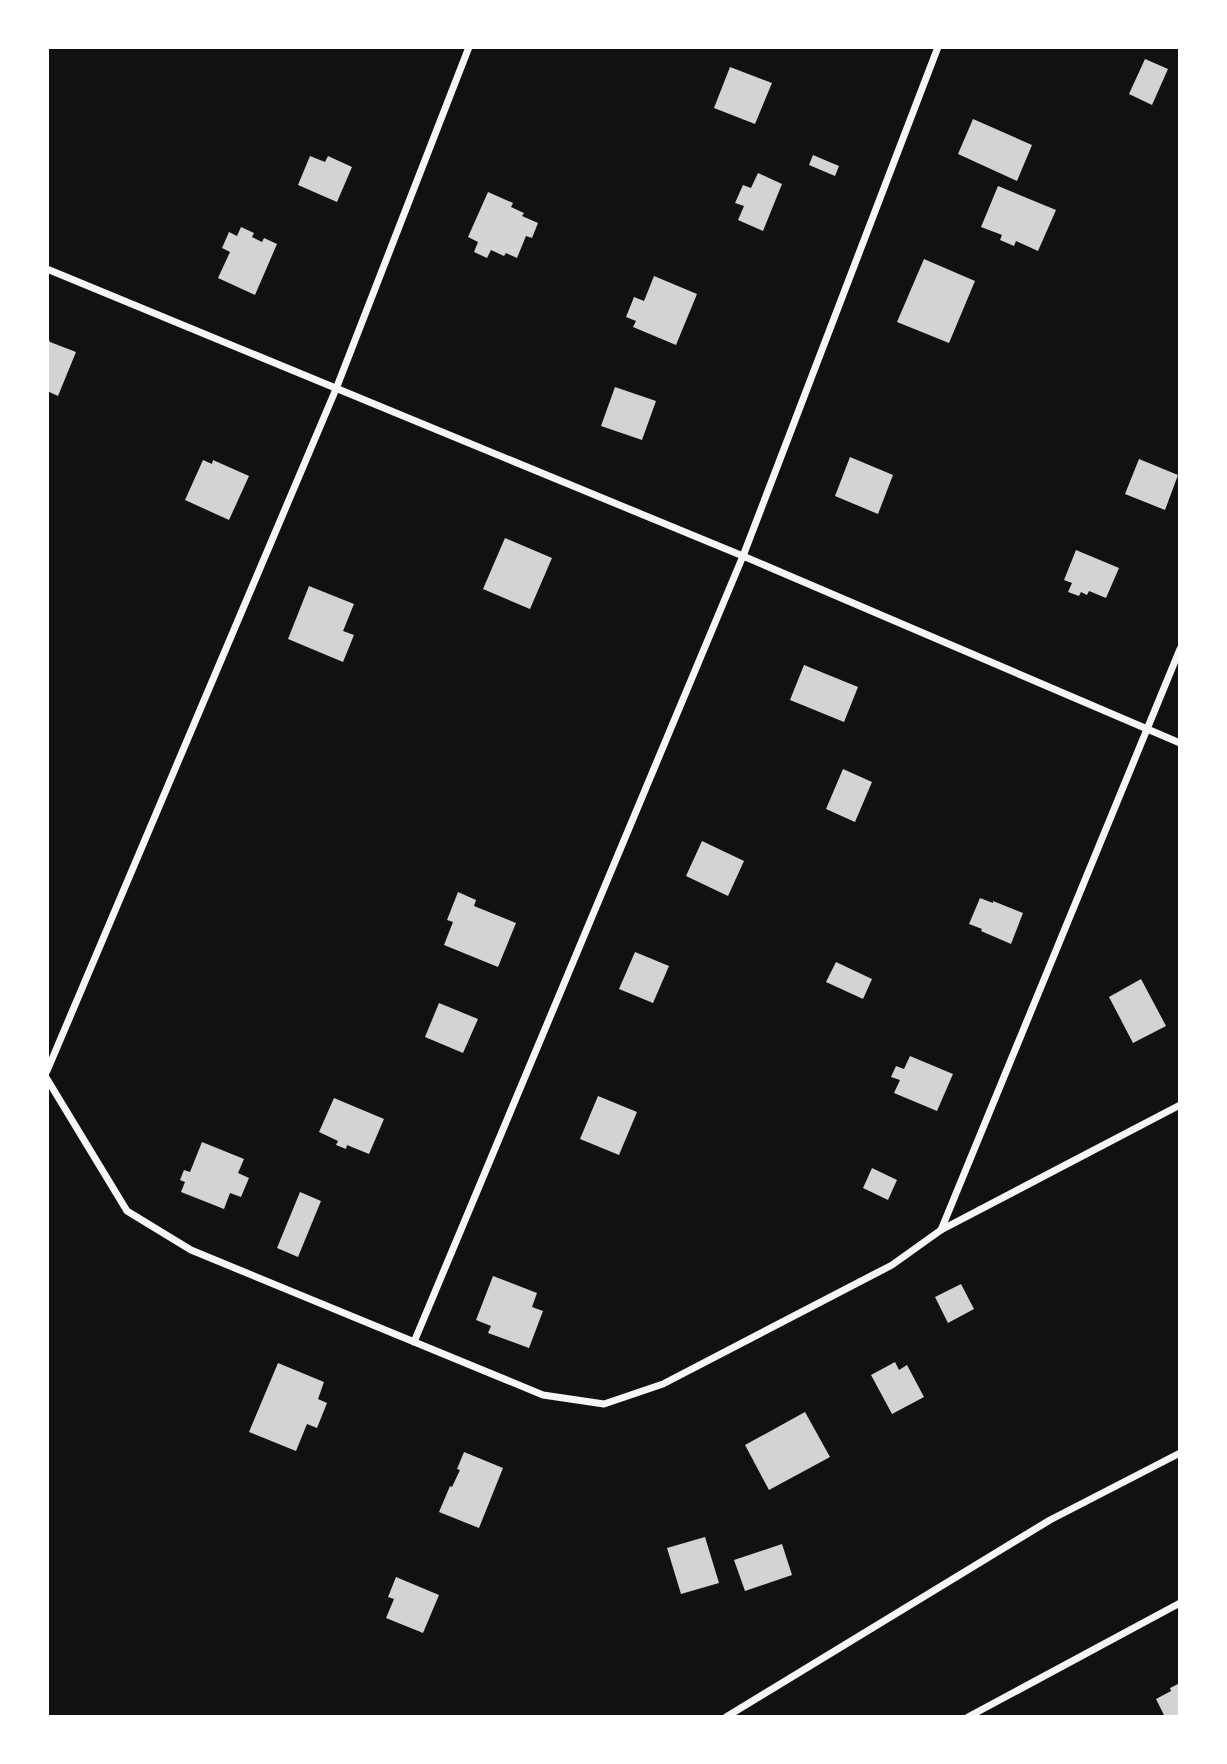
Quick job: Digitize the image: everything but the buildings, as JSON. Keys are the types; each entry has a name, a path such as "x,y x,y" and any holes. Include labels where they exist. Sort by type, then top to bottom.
{"street":[{"path":"47,1071 335,389 469,47"},
{"path":"414,1342 743,556 938,47"},
{"path":"47,269 743,556 1180,743"},
{"path":"941,1230 1180,649"},
{"path":"47,1079 127,1211 191,1250 543,1395 604,1404 663,1384 892,1265 941,1230 1180,1105"},
{"path":"726,1717 1050,1520 1180,1453"},
{"path":"968,1717 1180,1603"}]}
